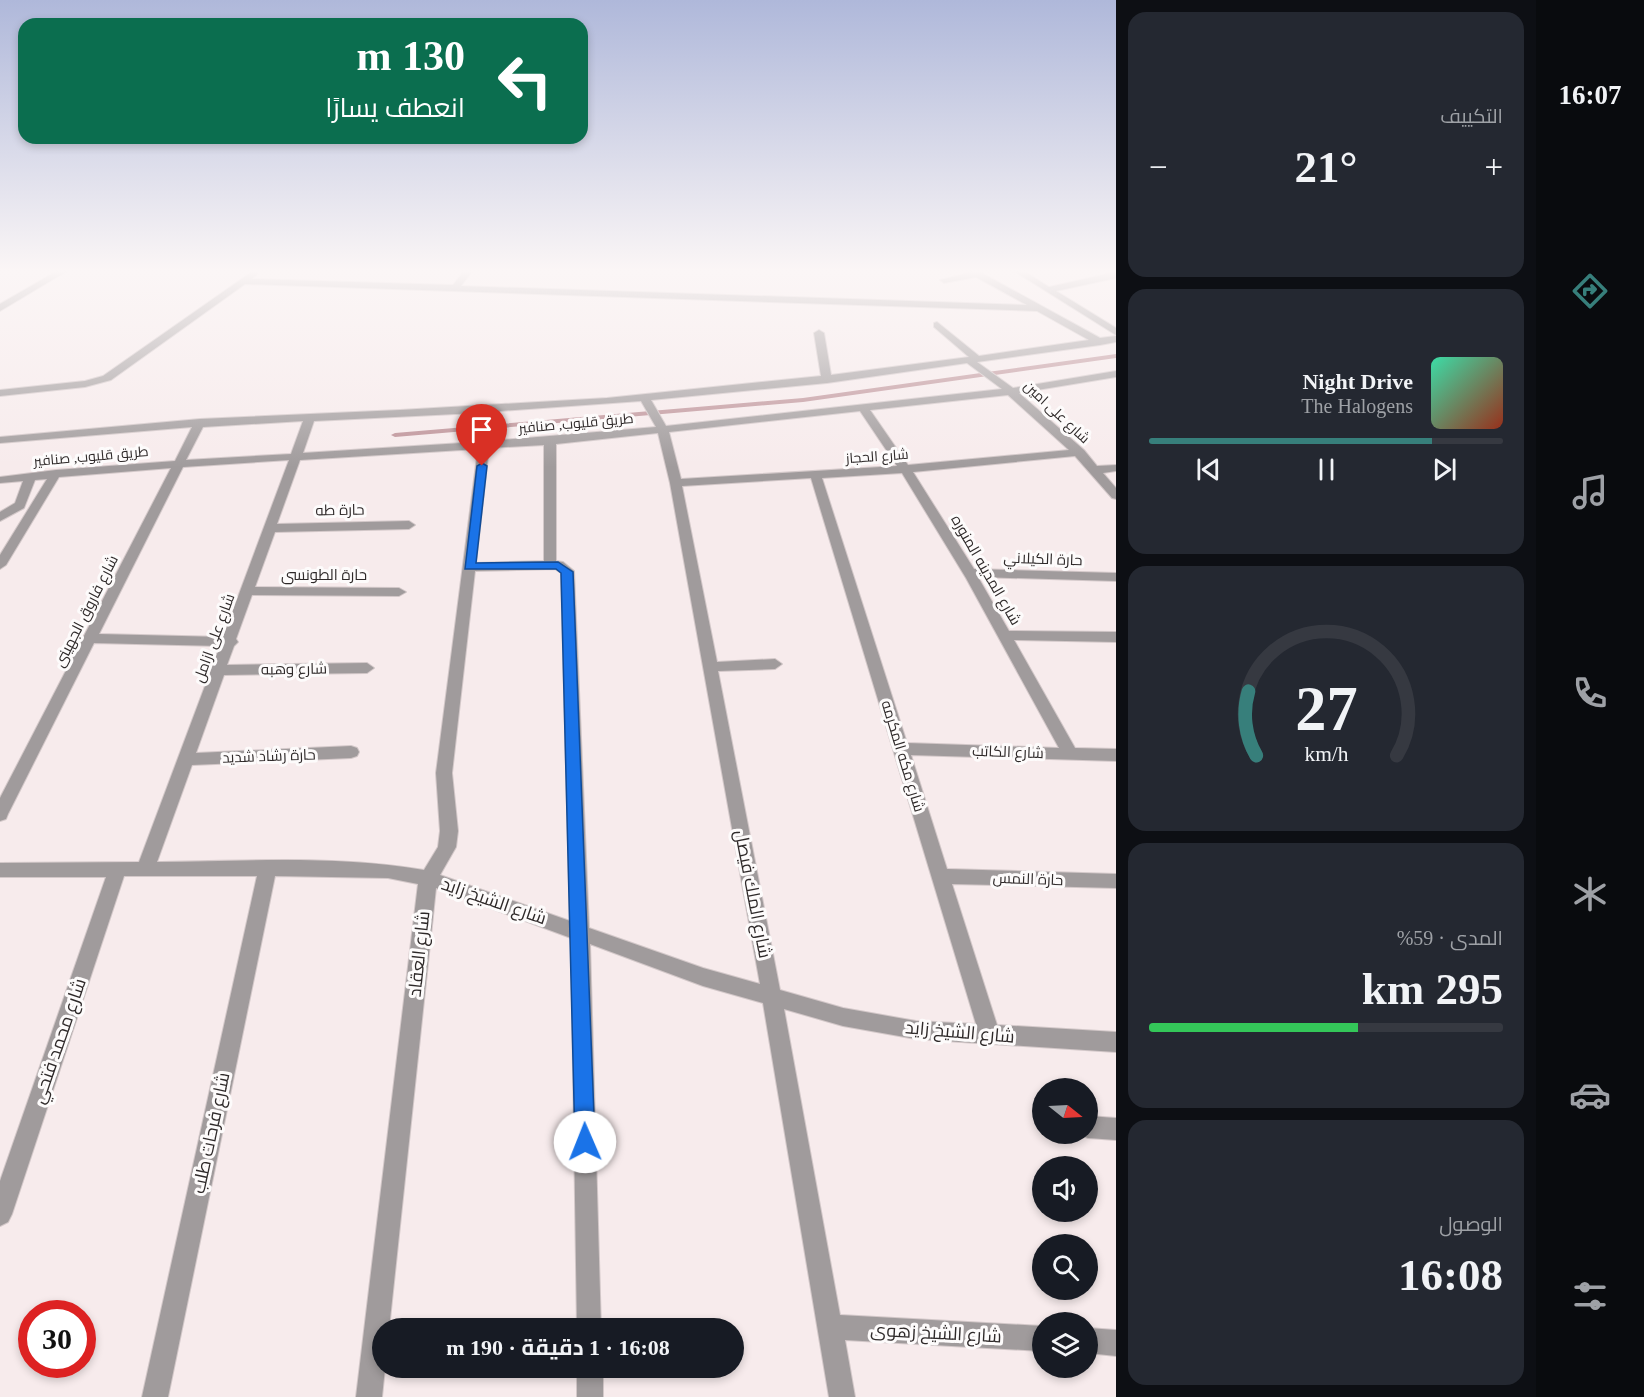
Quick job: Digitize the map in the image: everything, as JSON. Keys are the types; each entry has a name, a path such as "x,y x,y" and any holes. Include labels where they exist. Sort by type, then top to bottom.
{"street":[{"path":"0,393 85,384 107,378 166,336"},
{"path":"820,336 828,380"},
{"name":"شارع على امين","path":"949,336 1080,452 1116,495"},
{"path":"1090,336 1100,342"},
{"name":"طريق قليوب, صنافير","path":"0,440 158,424 481,409 644,397 828,380 1116,339"},
{"name":"طريق قليوب, صنافير","path":"0,480 56,473 179,464 550,441 1012,391 1116,374"},
{"name":"شارع الملك فيصل","path":"644,397 663,429 676,483 772,998 842,1397"},
{"name":"شارع المدينه المنوره","path":"864,408 907,469 969,573 1070,754"},
{"name":"شارع العقاد","path":"369,1397 428,878 440,862 447,847 449,831 444,772 484,446 481,409"},
{"name":"شارع على ازامل","path":"146,868 231,642 310,418"},
{"name":"شارع فاروق الجهينى","path":"0,814 200,422"},
{"path":"550,441 554,566"},
{"name":"شارع الحجاز","path":"676,483 816,476 1080,452"},
{"path":"1096,470 1116,468"},
{"path":"0,565 56,473"},
{"path":"0,517 20,505 31,476"},
{"name":"شارع مكه المكرمه","path":"816,476 990,1036"},
{"name":"حارة طه","path":"272,528 409,525"},
{"path":"469,567 554,566 567,572 580,931 589,1318"},
{"name":"حارة الكيلاني","path":"969,573 1116,577"},
{"name":"حارة الطونسى","path":"249,591 399,592"},
{"path":"1005,635 1116,637"},
{"path":"90,638 231,642"},
{"path":"710,667 775,664"},
{"name":"شارع وهبه","path":"220,670 368,668"},
{"name":"شارع الكاتب","path":"901,749 1116,756"},
{"name":"حارة رشاد شديد","path":"188,759 351,752"},
{"name":"شارع محمد فتحي","path":"0,1214 118,868"},
{"name":"شارع الشيخ زايد","path":"0,870 268,868 388,871 428,878 703,977 843,1017 916,1030 1116,1042"},
{"name":"شارع فرحات طلب","path":"155,1397 268,868"},
{"name":"حارة النمس","path":"940,876 1116,881"},
{"path":"1098,1128 1116,1129"},
{"name":"شارع الشيخ زهوى","path":"829,1327 1032,1338"},
{"path":"1098,1342 1116,1343"},
{"path":"590,1378 590,1397"}],"waterway":[{"path":"395,435 803,400 1116,356"}],"route":[{"path":"482,466 469,567 558,566 566,568 567,572 585,1142"}]}
